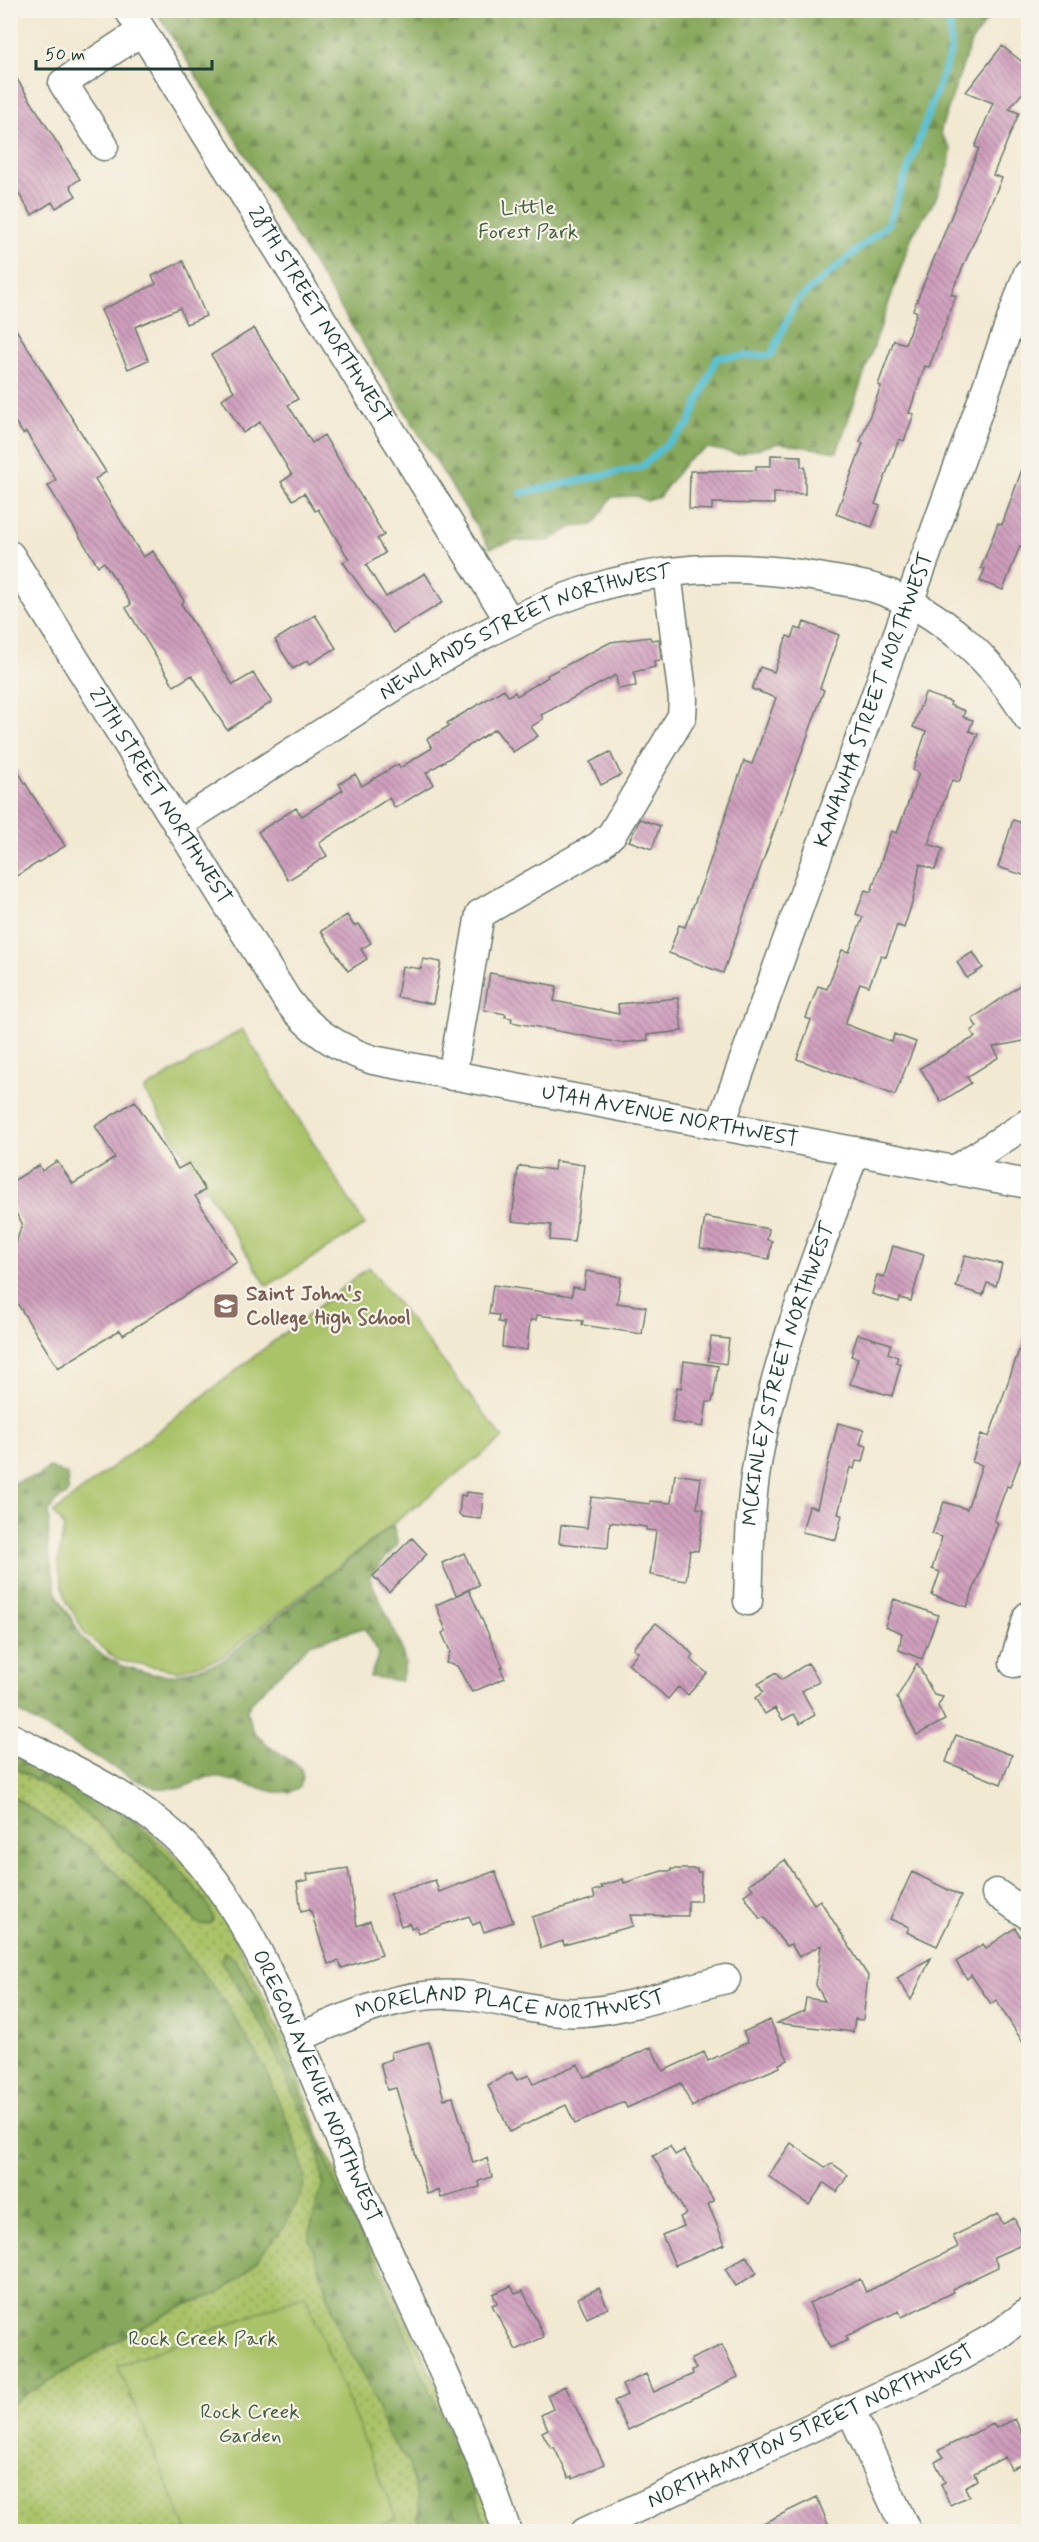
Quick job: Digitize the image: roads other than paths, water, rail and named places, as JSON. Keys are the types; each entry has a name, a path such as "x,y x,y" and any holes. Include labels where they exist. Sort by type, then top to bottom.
{"street":[{"path":"104,146 63,83 135,21"},
{"name":"28TH STREET NORTHWEST","path":"135,21 509,620"},
{"name":"KANAWHA STREET NORTHWEST","path":"720,1126 1029,273"},
{"name":"27TH STREET NORTHWEST","path":"10,555 287,1000 317,1033"},
{"name":"NEWLANDS STREET NORTHWEST","path":"178,825 445,656 509,620 589,589 667,573 707,569 763,570 849,583 878,590 909,602 938,620 981,657 1015,697 1029,718"},
{"path":"452,1076 480,914 599,846 612,834 682,716 684,699 667,573"},
{"name":"UTAH AVENUE NORTHWEST","path":"317,1033 373,1060 1029,1184"},
{"path":"953,1171 1029,1123"},
{"name":"MCKINLEY STREET NORTHWEST","path":"748,1601 751,1512 768,1413 792,1328 855,1151"},
{"path":"1014,1663 1029,1616"},
{"name":"OREGON AVENUE NORTHWEST","path":"10,1737 127,1799 146,1812 186,1847 213,1878 238,1914 298,2038 370,2210 466,2421 507,2532"},
{"path":"996,1893 1029,1915"},
{"name":"MORELAND PLACE NORTHWEST","path":"298,2038 349,2014 422,1995 472,1996 539,2011 583,2012 629,2004 726,1979"},
{"name":"NORTHAMPTON STREET NORTHWEST","path":"585,2532 954,2361 998,2335 1029,2312"},
{"path":"850,2409 907,2532"}],"waterway":[{"path":"521,493 641,467 689,424 717,357 771,355 796,301 888,224 951,51 949,10"}],"place":[{"name":"Saint John's College High School","path":"226,1306"}],"park label":[{"name":"Little Forest Park","path":"528,220"},
{"name":"Rock Creek Park","path":"203,2339"},
{"name":"Rock Creek Garden","path":"250,2424"}]}
